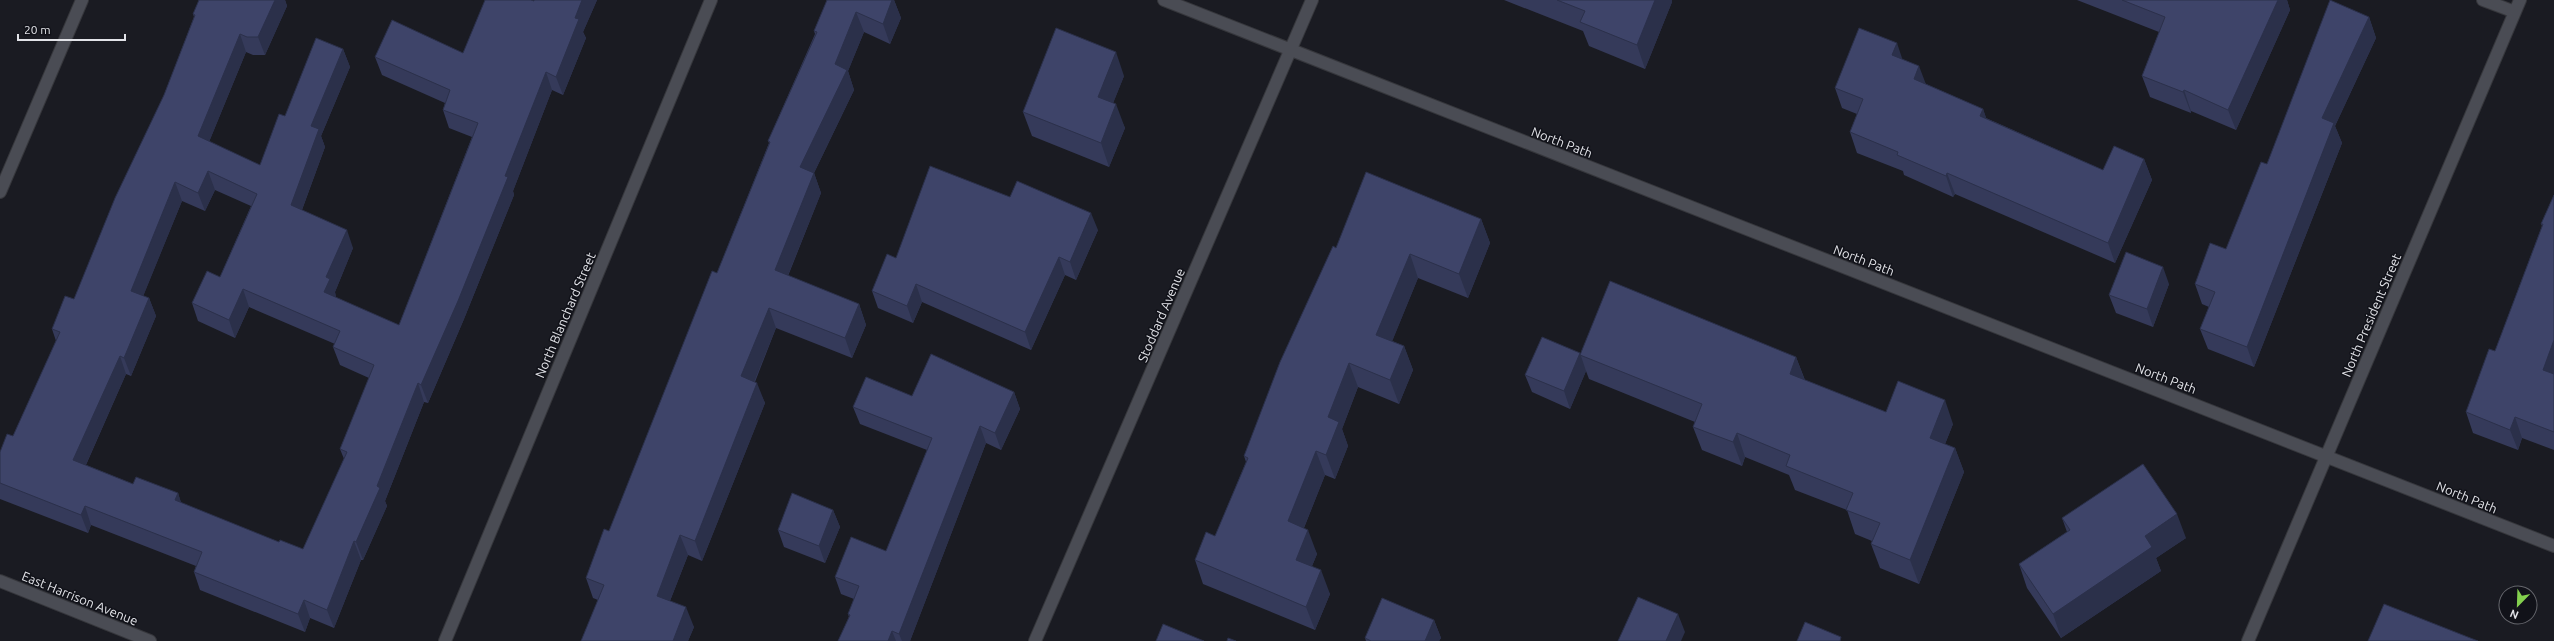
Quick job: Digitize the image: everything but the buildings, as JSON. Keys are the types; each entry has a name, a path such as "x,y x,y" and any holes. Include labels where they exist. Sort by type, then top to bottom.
{"street":[{"path":"0,192 82,0"},
{"name":"North Blanchard Street","path":"445,641 711,0"},
{"name":"North Path","path":"1164,0 1290,51 2554,546"},
{"name":"Stoddard Avenue","path":"1035,641 1312,0"},
{"path":"2483,0 2514,12"},
{"name":"North President Street","path":"2248,641 2520,0"},
{"name":"East Harrison Avenue","path":"0,581 150,641"}]}
